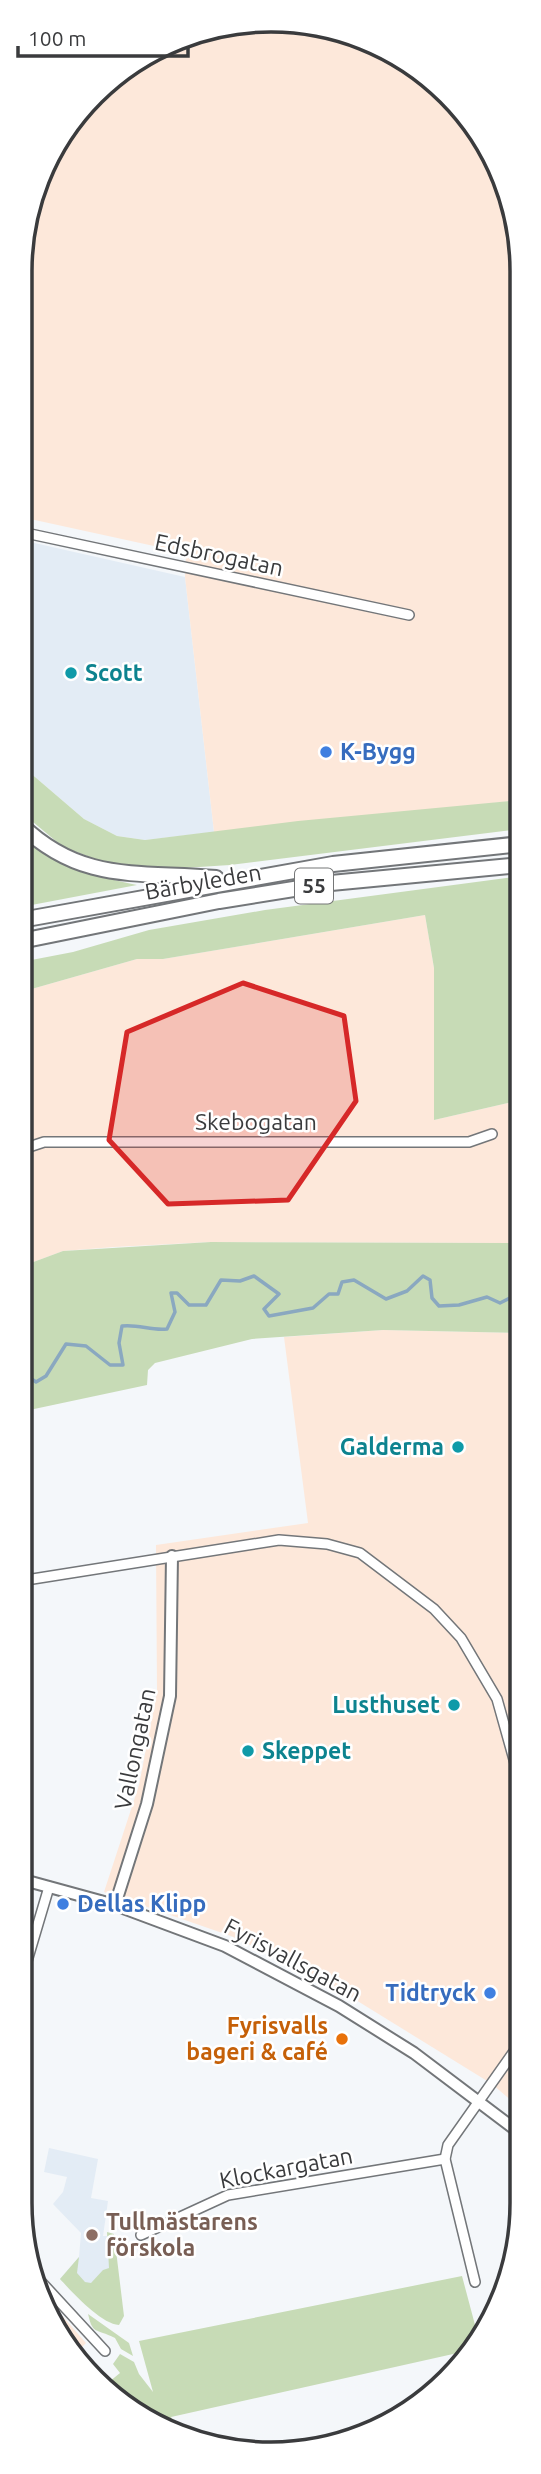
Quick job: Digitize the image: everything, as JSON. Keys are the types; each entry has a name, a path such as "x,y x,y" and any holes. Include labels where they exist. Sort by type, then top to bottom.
{"main road":[{"path":"32,833 60,854 100,870 135,876 232,880"},
{"name":"Bärbyleden","path":"32,918 333,864 509,845"},
{"name":"Bärbyleden","path":"32,940 219,901 331,883 509,866"}],"street":[{"name":"Edsbrogatan","path":"32,535 409,615"},
{"name":"Skebogatan","path":"32,1146 44,1142 470,1142 492,1134"},
{"path":"32,1579 279,1540 327,1544 360,1553 434,1609 461,1638 497,1699 510,1745"},
{"name":"Vallongatan","path":"115,1905 147,1804 170,1696 172,1556"},
{"name":"Fyrisvallsgatan","path":"32,1882 115,1905 212,1940 328,2000 414,2053 510,2125"},
{"path":"32,1944 49,1887"},
{"path":"475,2282 445,2159 449,2145 510,2057"},
{"name":"Klockargatan","path":"141,2235 228,2195 445,2159"},
{"path":"48,2289 106,2351"}],"highlighted area":[{"path":"243,983 344,1016 356,1101 288,1200 168,1204 109,1140 127,1032"}],"shaded area":[{"path":"255,32 302,34 347,44 376,56 403,72 428,91 450,113 469,138 491,179 505,224 509,255 509,801 214,832 185,577 186,553 32,519 32,270 36,224 44,194 64,151 91,113 125,81 165,56 224,36"},
{"path":"32,542 185,577 214,832 145,840 117,836 84,819 32,774"},
{"path":"425,915 434,968 434,1120 509,1103 510,1243 211,1242 63,1251 32,1263 32,989 137,959 163,959"},
{"path":"383,1330 510,1333 510,2099 492,2084 317,1976 231,1936 104,1892 139,1785 157,1692 156,1545 308,1523 284,1337"},
{"name":"Tullmästarens förskola","path":"49,2148 98,2159 91,2198 108,2201 103,2236 107,2236 112,2295 100,2315 60,2279 79,2257 81,2233 53,2204 63,2192 67,2177 44,2172"},
{"path":"56,2309 86,2343 81,2348"}],"green space":[{"path":"32,774 84,819 117,836 145,840 298,821 509,801 509,830 230,865 168,869 109,864 63,847 32,821"},
{"path":"32,841 75,868 137,885 32,905"},
{"path":"509,878 509,1103 434,1120 434,968 425,915 163,959 137,959 32,989 32,960 73,952 149,930 265,910"},
{"path":"211,1242 510,1243 510,1333 383,1330 252,1339 155,1363 148,1370 147,1385 32,1409 32,1263 63,1251"},
{"path":"107,2232 114,2234 124,2316 119,2325 96,2313 60,2279 79,2257 77,2273 85,2282 91,2283 103,2270 109,2268"},
{"path":"462,2276 475,2326 456,2353 171,2417 173,2421 125,2393 111,2380 120,2373 113,2364 120,2354 134,2362 139,2374 153,2392 139,2341"},
{"path":"88,2314 129,2343 133,2356 121,2349 115,2338 93,2328"}],"waterway":[{"path":"32,1379 36,1382 46,1376 66,1344 86,1346 110,1365 123,1365 119,1343 122,1326 167,1329 175,1312 171,1293 177,1293 189,1305 206,1305 221,1280 240,1281 254,1276 279,1294 264,1309 269,1316 313,1308 329,1294 338,1294 342,1282 354,1280 386,1299 407,1291 423,1276 430,1280 432,1298 439,1306 459,1305 487,1297 500,1303 510,1298"}],"place":[{"name":"Scott","path":"71,673"},
{"name":"K-Bygg","path":"326,752"},
{"name":"Galderma","path":"458,1447"},
{"name":"Lusthuset","path":"454,1705"},
{"name":"Skeppet","path":"248,1751"},
{"name":"Dellas Klipp","path":"63,1904"},
{"name":"Tidtryck","path":"490,1993"},
{"name":"Fyrisvalls bageri & café","path":"342,2039"},
{"name":"Tullmästarens förskola","path":"92,2235"}]}
